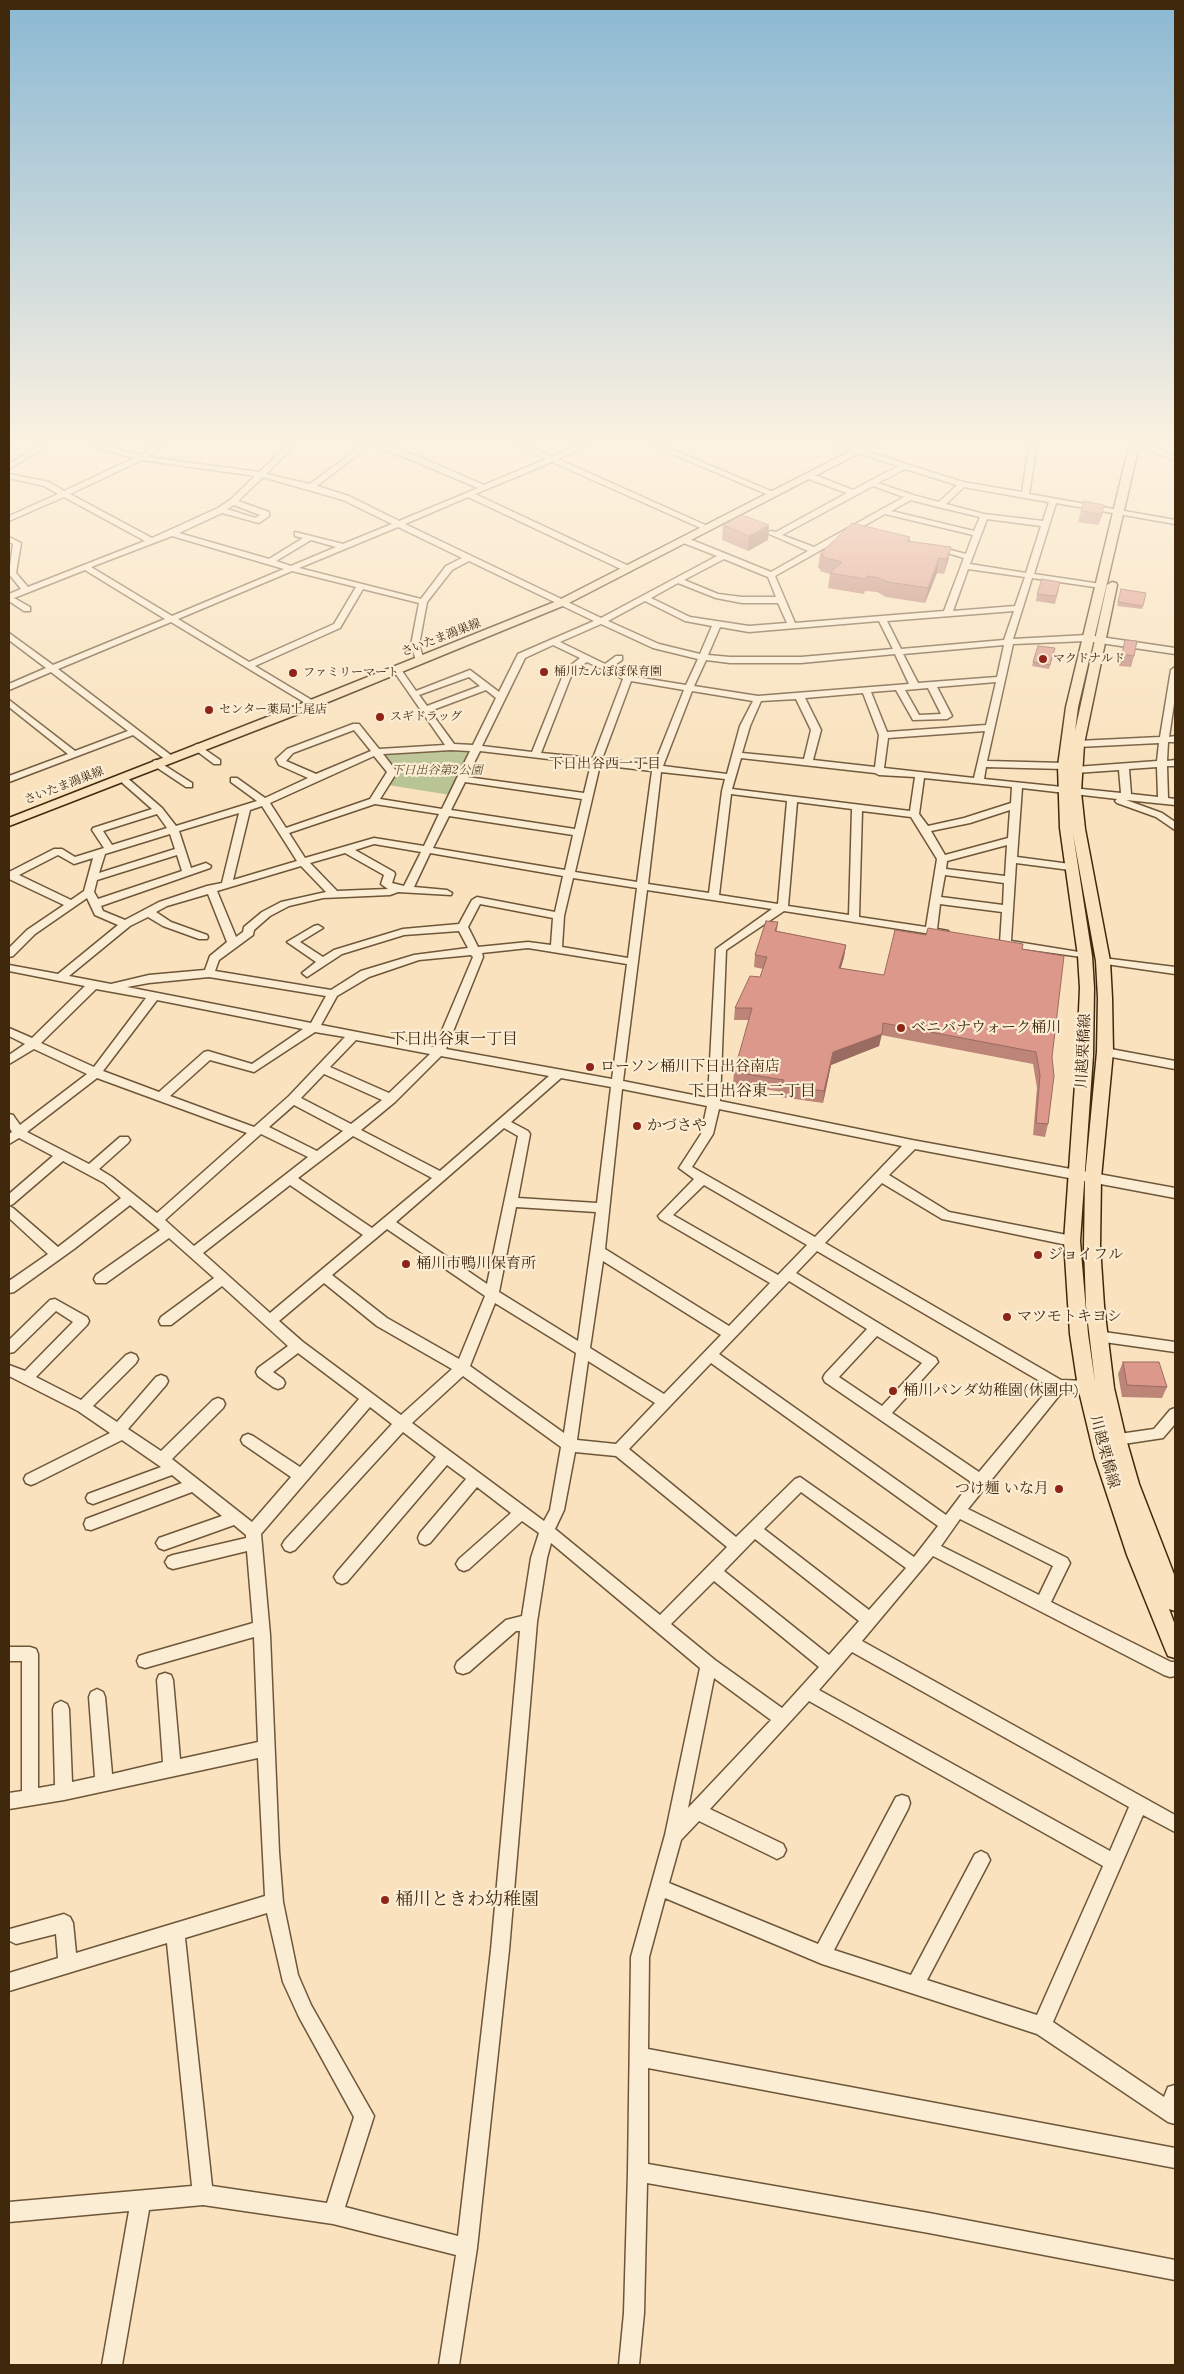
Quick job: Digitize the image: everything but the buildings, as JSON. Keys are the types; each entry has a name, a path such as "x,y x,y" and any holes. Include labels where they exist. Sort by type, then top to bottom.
{"main road":[{"name":"さいたま鴻巣線","path":"9,822 197,747 312,704 561,603 652,557"},
{"name":"川越栗橋線","path":"1070,768 1078,744 1101,586 1110,557"},
{"name":"川越栗橋線","path":"1112,557 1093,639 1068,727 1070,867 1085,956 1087,988 1085,1056 1074,1175 1072,1241 1079,1334 1087,1386 1104,1458 1137,1555 1175,1649"},
{"name":"川越栗橋線","path":"1069,792 1080,837 1103,961 1105,1052 1093,1178 1092,1246 1097,1336 1117,1440 1130,1484 1175,1602"}],"street":[{"path":"14,557 11,573 26,590"},
{"path":"9,597 111,557"},
{"path":"252,557 423,602"},
{"path":"270,562 278,557"},
{"path":"9,687 321,557"},
{"path":"602,557 628,569"},
{"path":"208,973 214,958 249,933 248,929 266,914 286,904 305,898 390,892 402,889 427,850 446,814 500,697 522,656 600,622 721,557"},
{"path":"725,557 771,575 792,625"},
{"path":"771,575 805,557"},
{"path":"948,613 969,557"},
{"path":"978,782 1008,642 1036,557"},
{"path":"420,660 415,645 423,602 449,568 468,558 600,622 656,646 702,657 757,662 801,660 898,650 1008,642 1093,639 1175,651"},
{"path":"965,566 1101,586"},
{"path":"85,567 312,704"},
{"path":"677,580 716,596 742,600 780,600"},
{"path":"248,666 336,626 362,586"},
{"path":"9,597 27,609"},
{"path":"644,598 688,619 749,629 1019,608"},
{"path":"882,618 915,686"},
{"path":"449,2365 467,2248 500,1950 529,1622 539,1558 547,1531 557,1510 569,1445 598,1252 617,1084 658,769 689,688 717,625"},
{"path":"9,636 169,758"},
{"path":"553,642 628,678 758,699 1000,680"},
{"path":"605,668 619,658"},
{"path":"535,755 569,670 585,659"},
{"path":"397,670 451,747"},
{"path":"1163,801 1162,763 1164,739 1172,708 1175,670"},
{"path":"415,694 470,674 500,697"},
{"path":"556,949 559,916 596,762 628,678"},
{"path":"899,687 916,718 947,716 931,685"},
{"path":"426,709 486,687"},
{"path":"866,690 884,735 879,772"},
{"path":"799,695 816,730 808,763"},
{"path":"714,897 727,791 736,755 758,699"},
{"path":"9,702 74,754"},
{"path":"316,778 282,763 281,759 290,750 356,726 392,772 374,801"},
{"path":"884,735 990,728"},
{"path":"10,777 133,732"},
{"path":"1078,744 1175,739"},
{"path":"197,747 218,762"},
{"path":"11,875 58,851 74,861 264,802 376,752 451,747 476,748 731,777"},
{"path":"736,755 879,772 1175,802"},
{"path":"156,763 189,785"},
{"path":"982,764 1070,768 1175,763"},
{"path":"1124,766 1126,797"},
{"path":"920,776 914,814 942,859 931,931"},
{"path":"122,778 159,810 173,829 180,851 182,874 190,894"},
{"path":"461,779 588,797"},
{"path":"234,780 264,802 302,861 335,895"},
{"path":"1017,786 1007,909 1000,943 1085,956"},
{"path":"727,791 914,814"},
{"path":"1115,796 1119,801 1159,815 1175,827"},
{"path":"869,808 870,797"},
{"path":"783,907 792,798"},
{"path":"283,832 374,801 446,814 579,833"},
{"path":"925,829 966,821 1016,805"},
{"path":"854,919 856,807"},
{"path":"227,883 244,808"},
{"path":"9,954 31,932 89,892 105,851 98,830 159,810"},
{"path":"942,859 1013,840"},
{"path":"61,977 126,924 163,904 190,894 374,841 958,936"},
{"path":"346,848 390,874 386,884 402,889 447,894"},
{"path":"93,878 180,851"},
{"path":"1010,859 1070,867"},
{"path":"95,904 206,866"},
{"path":"940,871 1008,880"},
{"path":"11,875 71,904"},
{"path":"211,888 233,943"},
{"path":"89,892 99,913 126,924"},
{"path":"463,927 477,900 559,916"},
{"path":"936,900 1007,909"},
{"path":"783,907 721,948 714,1103 707,1134 685,1168 1059,1386 1087,1386"},
{"path":"148,912 167,924 203,937"},
{"path":"194,1253 352,1131 391,1099 439,1052 478,957 463,927"},
{"path":"307,973 338,952 403,932 463,927"},
{"path":"318,928 292,942 324,962"},
{"path":"161,1097 208,1054 254,1068 314,1027 333,994 365,974 418,957 528,945 634,962"},
{"path":"1103,961 1175,971"},
{"path":"9,968 439,1052 617,1084 912,1144 1175,1193"},
{"path":"111,987 149,979 208,973 333,994"},
{"path":"9,1060 33,1044 94,984"},
{"path":"14,1137 96,1073 154,996"},
{"path":"9,1032 96,1073 258,1130 318,1157"},
{"path":"157,1220 293,1099 354,1034"},
{"path":"1105,1052 1175,1065"},
{"path":"322,1068 391,1099"},
{"path":"269,1321 441,1178 558,1074"},
{"path":"293,1099 441,1178"},
{"path":"9,1118 14,1137"},
{"path":"290,1545 402,1423 462,1368 492,1294 524,1134 504,1122"},
{"path":"14,1137 62,1155 108,1180 169,1230 298,1346 547,1531 661,1624 709,1666 784,1719"},
{"path":"90,1170 124,1140"},
{"path":"619,1450 912,1144"},
{"path":"9,1201 62,1155"},
{"path":"881,1176 946,1216 1072,1241"},
{"path":"290,1179 372,1234"},
{"path":"702,1179 664,1216 876,1328 931,1362 884,1414"},
{"path":"9,1288 130,1198"},
{"path":"510,1202 603,1208"},
{"path":"9,1211 57,1254"},
{"path":"386,1222 492,1294 665,1402"},
{"path":"102,1279 169,1230"},
{"path":"598,1252 730,1334"},
{"path":"323,1275 382,1322 462,1368 569,1445 619,1450 737,1547"},
{"path":"166,1321 222,1278"},
{"path":"9,1348 55,1304 82,1321 14,1375 83,1407 121,1432 168,1464 236,1518 254,1537 261,1628 270,1852 274,1902 289,1976 305,2011 364,2116 333,2214"},
{"path":"876,1328 830,1378 980,1480"},
{"path":"1097,1336 1175,1347"},
{"path":"278,1383 263,1372 298,1346"},
{"path":"710,1355 948,1525"},
{"path":"83,1407 131,1359"},
{"path":"31,1479 121,1432 161,1381"},
{"path":"674,1835 784,1719 916,1568 980,1480 1059,1386"},
{"path":"173,1562 254,1537 301,1476 369,1398"},
{"path":"93,1498 168,1464 218,1404"},
{"path":"1117,1440 1158,1434 1175,1414"},
{"path":"248,1440 301,1476"},
{"path":"342,1577 446,1456"},
{"path":"425,1538 476,1478"},
{"path":"661,1624 800,1483 916,1568"},
{"path":"92,1524 194,1485"},
{"path":"958,1511 1062,1563 1042,1605"},
{"path":"464,1564 522,1512"},
{"path":"164,1543 236,1518"},
{"path":"754,1530 870,1620"},
{"path":"931,1548 1170,1670 1175,1669"},
{"path":"713,1571 830,1666"},
{"path":"463,1667 512,1625 529,1622"},
{"path":"145,1661 261,1628"},
{"path":"851,1643 1175,1824"},
{"path":"9,1654 30,1654 30,1797"},
{"path":"629,2365 634,2313 638,2172 640,1957 661,1888 674,1835 709,1666"},
{"path":"165,1680 172,1768"},
{"path":"808,1692 1113,1862"},
{"path":"97,1697 104,1783"},
{"path":"61,1709 64,1792"},
{"path":"9,1801 64,1792 267,1748"},
{"path":"822,1955 902,1803"},
{"path":"1042,2026 1139,1804"},
{"path":"697,1811 777,1850"},
{"path":"915,1985 981,1860"},
{"path":"661,1888 822,1955 1042,2026 1173,2106"},
{"path":"9,1982 274,1902"},
{"path":"16,1935 64,1923 68,1964"},
{"path":"175,1932 203,2196"},
{"path":"640,2057 1175,2158"},
{"path":"638,2172 929,2223 1175,2270"},
{"path":"9,2212 203,2196 333,2214 409,2235 467,2248"},
{"path":"112,2365 141,2200"}],"green space":[{"name":"下日出谷第2公園","path":"456,748 470,752 450,795 388,785 397,771 384,757 386,755"}],"place":[{"name":"マクドナルド","path":"1043,659"},
{"name":"桶川たんぽぽ保育園","path":"544,672"},
{"name":"ファミリーマート","path":"293,673"},
{"name":"センター薬局上尾店","path":"209,710"},
{"name":"スギドラッグ","path":"380,717"},
{"name":"ベニバナウォーク桶川","path":"901,1028"},
{"name":"ローソン桶川下日出谷南店","path":"590,1067"},
{"name":"かづさや","path":"637,1126"},
{"name":"ジョイフル","path":"1038,1255"},
{"name":"桶川市鴨川保育所","path":"406,1264"},
{"name":"マツモトキヨシ","path":"1007,1317"},
{"name":"桶川パンダ幼稚園(休園中)","path":"893,1391"},
{"name":"つけ麺 いな月","path":"1059,1489"},
{"name":"桶川ときわ幼稚園","path":"385,1900"}],"district":[{"name":"下日出谷西一丁目","path":"605,764"},
{"name":"下日出谷東一丁目","path":"454,1040"},
{"name":"下日出谷東二丁目","path":"752,1092"}]}
